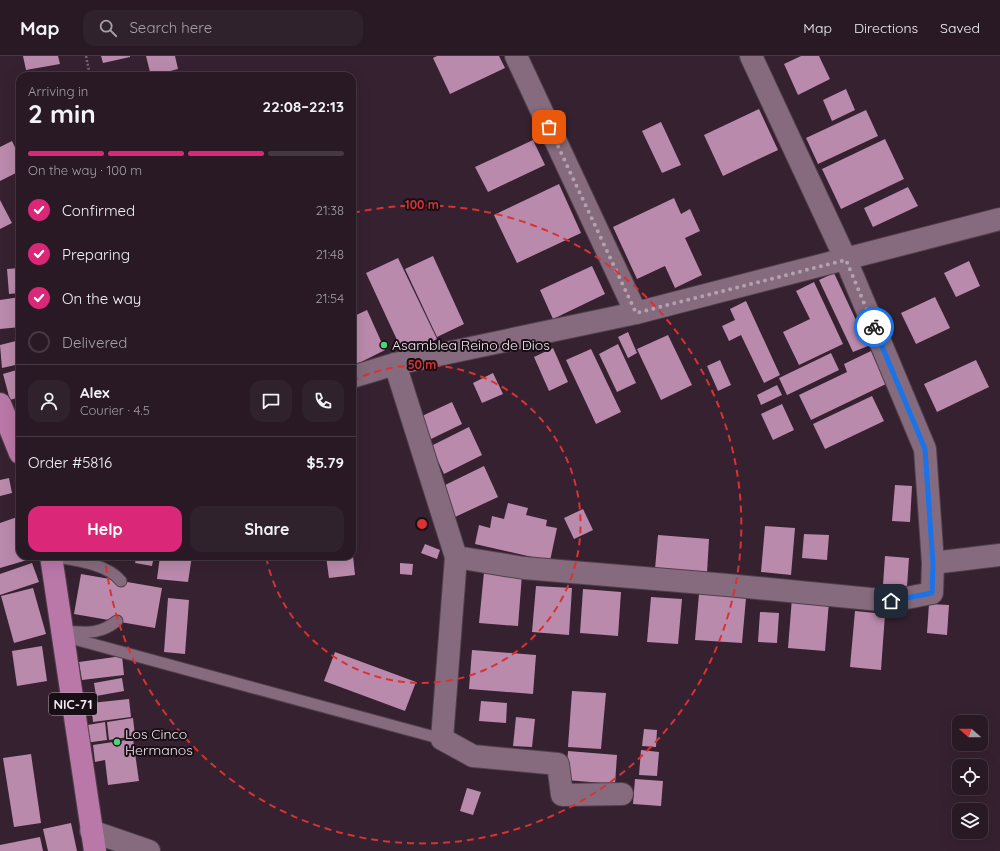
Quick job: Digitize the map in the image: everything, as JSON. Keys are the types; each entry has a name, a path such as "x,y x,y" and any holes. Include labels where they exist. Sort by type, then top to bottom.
{"highway":[{"path":"0,404 16,443"},
{"name":"NIC-71","path":"52,560 93,841"}],"street":[{"path":"516,56 636,313"},
{"path":"456,557 524,568 891,601 932,593 933,564 925,449 846,260 751,56"},
{"path":"356,376 395,364 636,313 1000,219"},
{"path":"395,364 456,557 442,739 473,756 558,764 562,794 622,794"},
{"path":"933,564 1000,555"},
{"path":"93,841 149,851"}],"lane":[{"path":"71,560 91,564 117,576 121,581"},
{"path":"62,633 95,632 105,630 117,621"},
{"path":"62,633 442,739"}],"path":[{"path":"86,56 89,72"}],"building":[{"path":"23,56 58,56 60,64 26,70"},
{"path":"101,56 130,56 130,57 103,63"},
{"path":"146,56 175,56 178,69 166,72 150,72"},
{"path":"437,56 499,56 505,68 450,94 433,58"},
{"path":"801,56 819,56 830,79 798,95 784,64"},
{"path":"846,89 855,110 832,121 823,100"},
{"path":"759,109 778,150 723,176 704,135"},
{"path":"866,110 878,136 818,164 806,138"},
{"path":"661,122 681,165 662,173 642,131"},
{"path":"885,139 904,179 841,209 822,169"},
{"path":"533,140 545,165 488,192 475,167"},
{"path":"12,141 16,150 16,173 0,181 0,147"},
{"path":"559,184 581,233 517,263 494,215"},
{"path":"908,187 918,206 873,227 864,208"},
{"path":"674,198 681,214 690,209 700,231 685,238 702,275 675,288 665,266 637,279 613,227"},
{"path":"0,200 12,223 0,229"},
{"path":"433,256 464,324 437,337 405,269"},
{"path":"398,258 437,339 404,355 366,273"},
{"path":"969,261 980,286 956,297 944,273"},
{"path":"592,266 605,294 553,319 540,290"},
{"path":"16,268 16,293 9,294 7,269"},
{"path":"834,273 868,346 853,352 819,280"},
{"path":"814,282 843,344 799,365 783,332 810,319 796,291"},
{"path":"935,297 950,328 916,344 901,313"},
{"path":"16,298 16,327 0,329 0,300"},
{"path":"746,301 780,375 764,383 741,335 729,341 722,326 735,320 730,309"},
{"path":"367,310 385,350 356,364 356,315"},
{"path":"628,332 637,353 628,358 618,337"},
{"path":"668,335 692,385 661,400 637,349"},
{"path":"16,341 16,365 2,368 0,345"},
{"path":"618,344 636,383 617,392 599,354"},
{"path":"553,348 568,382 549,391 534,357"},
{"path":"591,349 621,412 596,424 566,360"},
{"path":"871,351 886,384 811,420 799,395 847,372 844,364"},
{"path":"831,353 839,370 787,395 779,378"},
{"path":"720,360 731,385 718,391 707,366"},
{"path":"976,360 989,387 937,412 924,384"},
{"path":"16,370 16,398 10,400 3,374"},
{"path":"493,373 503,394 482,403 473,383"},
{"path":"777,385 782,395 761,405 757,395"},
{"path":"872,396 884,421 825,449 813,424"},
{"path":"452,402 462,424 431,439 420,417"},
{"path":"782,404 794,430 773,440 761,414"},
{"path":"469,427 482,455 444,474 431,446"},
{"path":"484,466 498,497 455,517 441,487"},
{"path":"9,478 12,493 0,496 0,480"},
{"path":"895,485 912,486 910,522 892,521"},
{"path":"508,503 528,508 526,515 547,520 546,526 557,528 550,561 475,544 479,525 490,528 492,516 504,519"},
{"path":"583,509 593,530 574,539 564,518"},
{"path":"16,517 16,560 27,560 0,568 0,523"},
{"path":"765,526 795,528 791,575 761,572"},
{"path":"804,534 829,535 827,560 802,558"},
{"path":"658,535 709,539 707,573 655,569"},
{"path":"425,544 440,550 437,559 421,553"},
{"path":"885,556 909,558 907,587 883,585"},
{"path":"136,560 153,560 152,566 135,563"},
{"path":"159,560 191,560 188,582 157,579"},
{"path":"327,560 353,560 355,575 329,578"},
{"path":"32,563 39,582 0,595 0,574"},
{"path":"400,563 413,564 412,575 400,574"},
{"path":"484,572 522,575 518,626 479,623"},
{"path":"81,574 162,588 155,628 74,614"},
{"path":"536,586 572,588 569,635 532,632"},
{"path":"33,588 46,634 14,643 1,596"},
{"path":"583,589 621,592 618,636 580,633"},
{"path":"699,594 746,598 742,643 695,640"},
{"path":"651,597 682,599 678,644 647,642"},
{"path":"168,598 189,600 185,654 164,652"},
{"path":"792,598 829,601 825,651 788,648"},
{"path":"929,604 949,605 947,635 927,633"},
{"path":"855,611 885,614 881,670 850,667"},
{"path":"760,612 779,613 777,643 758,642"},
{"path":"42,646 47,681 17,686 12,651"},
{"path":"472,650 536,655 533,694 469,689"},
{"path":"335,652 416,682 405,711 324,681"},
{"path":"122,656 124,675 82,680 79,662"},
{"path":"122,678 124,691 96,696 94,683"},
{"path":"572,691 606,693 601,749 568,747"},
{"path":"129,699 131,717 93,722 91,703"},
{"path":"481,701 507,703 506,723 479,721"},
{"path":"516,717 535,719 532,747 513,746"},
{"path":"133,718 135,736 109,740 107,722"},
{"path":"105,722 107,740 85,743 82,726"},
{"path":"644,729 657,730 656,747 642,746"},
{"path":"133,739 139,781 108,785 105,760 95,762 93,745"},
{"path":"641,750 659,752 657,776 639,775"},
{"path":"568,751 617,755 615,784 566,780"},
{"path":"31,754 41,823 14,827 3,758"},
{"path":"635,779 663,781 661,806 633,804"},
{"path":"467,788 481,792 473,815 460,811"},
{"path":"71,823 77,851 48,851 43,829"},
{"path":"40,837 43,851 0,851 0,845"}],"way so far":[{"path":"549,127 636,313 846,260 874,327"}],"place":[{"name":"Asamblea Reino de Dios","path":"384,345"},
{"name":"Los Cinco Hermanos","path":"117,742"}],"route":[{"path":"874,327 925,449 933,564 932,593 891,601"}]}
